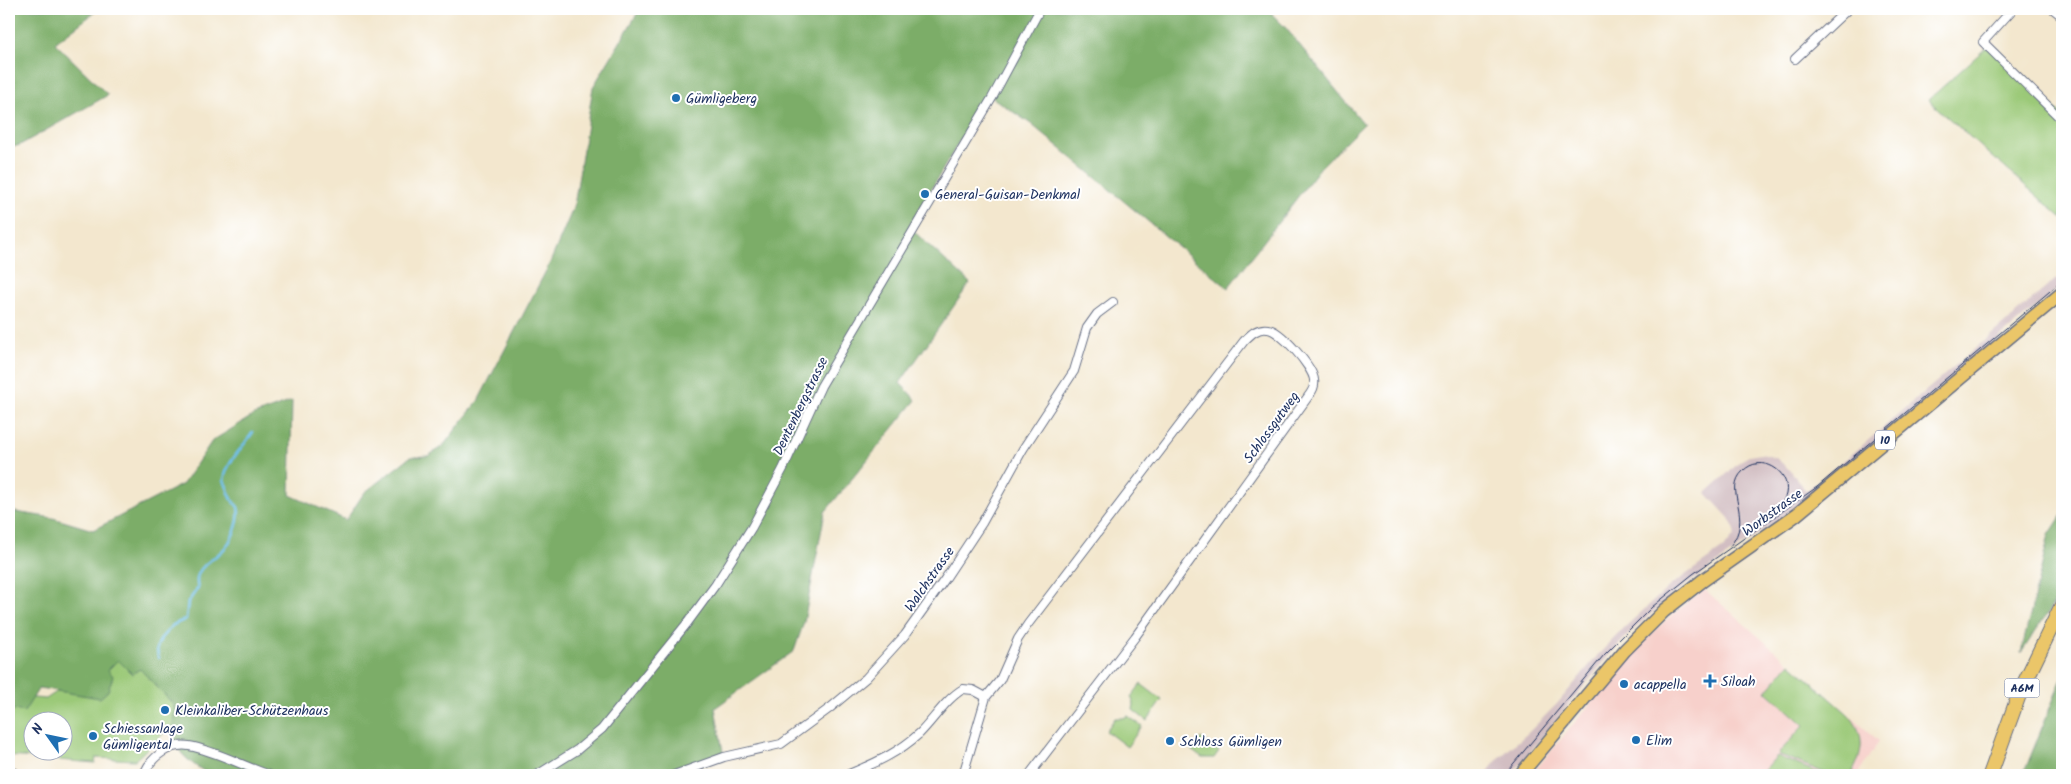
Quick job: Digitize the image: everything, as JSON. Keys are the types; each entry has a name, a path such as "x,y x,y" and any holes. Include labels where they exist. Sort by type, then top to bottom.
{"highway":[{"name":"A6M","path":"1990,775 2020,692 2062,605"},
{"name":"A6M","path":"1997,775 2026,694 2062,618"}],"main road":[{"name":"Worbstrasse","path":"1520,775 1625,650 1664,611 1702,581 1796,515 2062,293"}],"street":[{"name":"Dentenbergstrasse","path":"537,775 577,750 602,729 716,584 752,527 783,469 821,386 987,107 1040,9"},
{"path":"1795,59 1848,9"},
{"path":"2013,9 1982,42 2062,120"},
{"path":"2053,9 2062,16"},
{"name":"Walchstrasse","path":"674,775 724,757 782,744 866,678 905,635 945,579 982,522 1023,449 1074,371 1087,328 1097,314 1113,302"},
{"name":"Schlossgutweg","path":"986,697 1000,680 1018,638 1028,624 1244,341 1258,330 1269,329 1277,332 1312,372 1314,383 1310,394 1135,637 1029,775"},
{"path":"847,775 887,758 920,733 963,689 973,690 986,697 963,775"},
{"path":"144,775 149,765 158,755 173,747 182,745 201,749 270,775"},
{"path":"9,770 20,775"}],"shaded area":[{"path":"2062,274 2062,285 1811,497 1672,595 1629,634 1611,653 1511,775 1485,775 1499,758 1557,704 1598,655 1625,627 1670,586 1725,547 1734,536 1735,530 1729,518 1706,493 1742,460 1749,456 1761,454 1776,458 1791,471 1806,491 1858,449"},
{"name":"Siloah","path":"1704,589 1879,741 1857,775 1531,775 1632,654 1665,621"}],"green space":[{"path":"9,9 99,9 55,43 108,95 20,145 9,148"},
{"path":"640,9 1267,9 1285,27 1364,124 1320,168 1228,288 1031,124 987,94 909,227 970,283 900,383 916,400 825,512 804,622 794,651 715,708 724,757 674,775 210,775 187,759 175,743 173,734 174,705 140,669 132,674 118,660 108,670 113,676 108,691 100,698 39,688 24,712 9,709 9,511 53,518 93,530 183,484 212,441 254,415 292,401 290,495 346,520 364,493 410,457 428,456 443,446 478,401 549,265 574,206 593,87"},
{"path":"1988,46 2062,115 2062,218 1928,100"},
{"path":"2062,515 2062,591 2021,653 2049,535"},
{"path":"132,641 186,713 135,760 96,758 95,763 72,761 72,712 22,712 22,757 9,756 9,696 46,699"},
{"path":"1790,663 1848,714 1858,729 1861,744 1860,752 1851,775 1830,775 1778,754 1804,725 1766,691"},
{"path":"2062,678 2062,775 2023,775"},
{"path":"1141,684 1162,700 1147,721 1133,710 1134,704 1131,697"},
{"path":"1128,716 1142,726 1127,747 1106,731 1115,718"},
{"path":"1201,738 1219,751 1214,758 1202,758 1191,750"},
{"path":"1777,756 1823,775 1760,775"}],"waterway":[{"path":"158,658 157,647 161,638 173,625 186,619 188,602 198,588 197,581 200,571 226,547 235,530 239,512 238,507 232,500 224,480 228,467 253,432"}],"tram line":[{"path":"1504,775 1604,655 1652,607 1693,574 1817,487 2062,281"},
{"path":"1730,546 1737,535 1740,525 1736,496 1737,479 1750,466 1765,464 1779,471 1784,478 1786,494 1773,514"}],"place":[{"name":"Gümligeberg","path":"676,98"},
{"name":"General-Guisan-Denkmal","path":"925,194"},
{"name":"Siloah","path":"1710,681"},
{"name":"acappella","path":"1624,684"},
{"name":"Kleinkaliber-Schützenhaus","path":"165,710"},
{"name":"Schiessanlage Gümligental","path":"93,736"},
{"name":"Elim","path":"1636,740"},
{"name":"Schloss Gümligen","path":"1170,741"}]}
